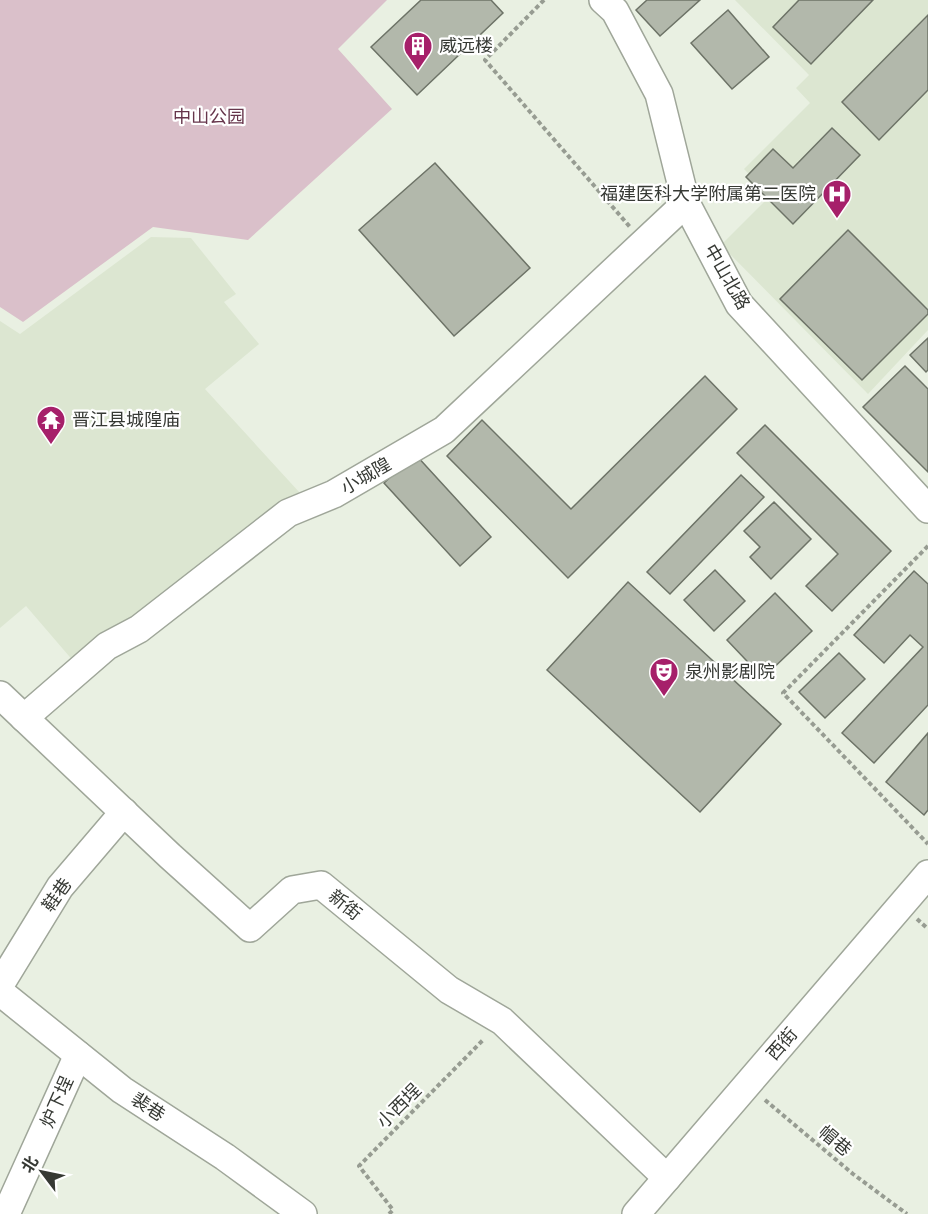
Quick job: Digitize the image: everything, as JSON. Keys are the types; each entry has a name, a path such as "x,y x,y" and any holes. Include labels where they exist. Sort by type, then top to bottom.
{"street":[{"name":"中山北路","path":"603,0 615,11 659,94 686,204 739,304 928,509"},
{"name":"小城隍","path":"24,718 106,646 139,629 288,513 334,494 444,430 686,204"},
{"name":"新街","path":"0,695 250,928 292,890 321,885 449,990 502,1021 667,1178"},
{"name":"鞋巷","path":"0,985 60,887 124,812"},
{"name":"西街","path":"636,1214 928,874"},
{"name":"裴巷","path":"0,992 122,1090 225,1156 303,1214"},
{"name":"炉下埕","path":"6,1214 78,1055"}],"path":[{"path":"544,0 485,60 644,243"},
{"path":"928,546 783,693 928,844"},
{"name":"小西埕","path":"389,1214 393,1210 359,1166 502,1021"},
{"name":"帽巷","path":"747,1085 853,1174 907,1214"}],"shaded area":[{"name":"福建医科大学附属第二医院","path":"735,0 928,0 928,330 868,394 721,245 770,196 744,169 810,103 796,88 809,75"},
{"path":"151,237 191,238 236,294 224,302 259,344 205,389 300,493 75,663 26,606 0,628 0,321 20,334"}],"green space":[{"name":"中山公园","path":"0,0 387,0 338,49 392,109 248,240 153,227 23,322 0,307"}],"building":[{"name":"威远楼","path":"421,0 491,0 503,13 417,95 371,47"},
{"path":"647,0 700,0 660,36 636,10"},
{"path":"799,0 873,0 811,64 773,27"},
{"path":"728,10 769,57 732,89 691,43"},
{"path":"928,15 928,90 879,140 842,102"},
{"path":"832,128 860,155 793,224 746,177 773,149 793,168"},
{"path":"435,163 530,268 454,336 359,230"},
{"path":"848,230 928,310 928,314 862,380 780,299"},
{"path":"928,338 928,370 926,372 910,355"},
{"path":"905,366 928,389 928,472 863,407"},
{"path":"705,376 737,409 568,578 447,456 482,420 571,509"},
{"path":"765,425 891,551 832,611 806,586 838,554 737,453"},
{"path":"415,454 491,537 460,566 384,483"},
{"path":"741,475 764,497 670,594 647,572"},
{"path":"774,502 811,539 771,579 750,557 760,547 744,531"},
{"path":"715,570 745,601 714,631 684,600"},
{"path":"914,571 928,584 928,705 874,763 842,733 923,647 910,635 884,663 854,635"},
{"name":"泉州影剧院","path":"628,582 781,724 700,812 547,670"},
{"path":"775,593 812,631 763,678 727,640"},
{"path":"839,653 865,679 825,718 799,692"},
{"path":"928,733 928,810 924,815 886,782"}],"place":[{"name":"威远楼","path":"418,72"},
{"name":"福建医科大学附属第二医院","path":"837,220"},
{"name":"晋江县城隍庙","path":"51,446"},
{"name":"泉州影剧院","path":"664,698"}]}
